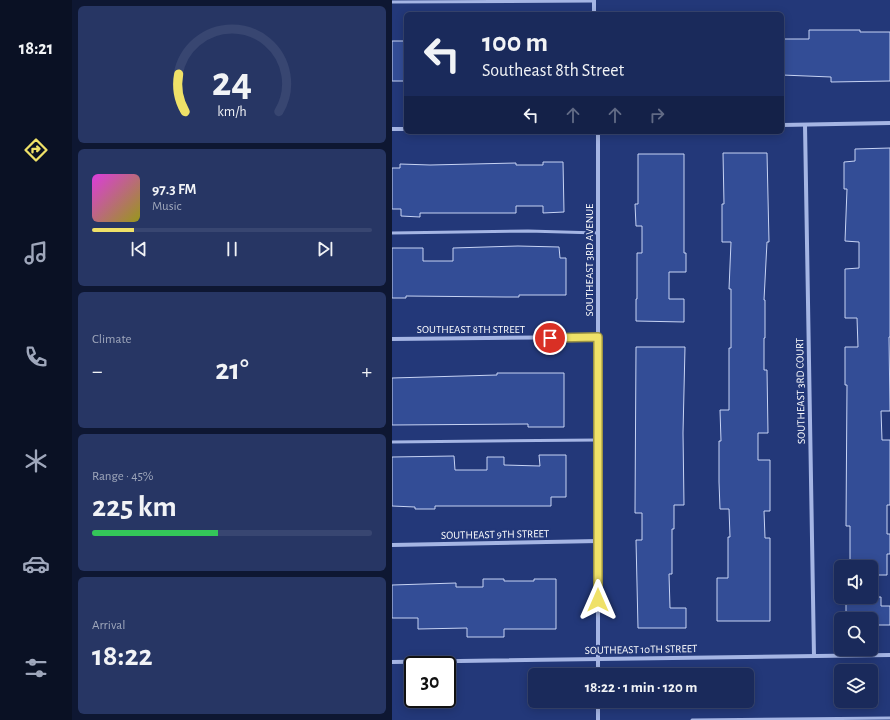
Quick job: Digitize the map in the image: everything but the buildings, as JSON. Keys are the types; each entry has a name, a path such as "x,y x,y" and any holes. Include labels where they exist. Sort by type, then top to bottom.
{"street":[{"path":"594,0 594,12"},
{"path":"784,125 890,123"},
{"name":"SOUTHEAST 3RD COURT","path":"805,125 814,656"},
{"path":"392,129 404,129"},
{"name":"SOUTHEAST 3RD AVENUE","path":"598,134 598,668"},
{"name":"SOUTHEAST 8TH STREET","path":"392,339 598,337"},
{"name":"SOUTHEAST 9TH STREET","path":"392,545 598,541"},
{"name":"SOUTHEAST 10TH STREET","path":"392,662 890,655"},
{"path":"598,708 598,720"}],"lane":[{"path":"392,2 594,0"},
{"path":"392,232 528,231 598,233"},
{"path":"392,442 598,440"},
{"path":"692,720 890,718"}],"route":[{"path":"550,338 598,337 598,600"}]}
